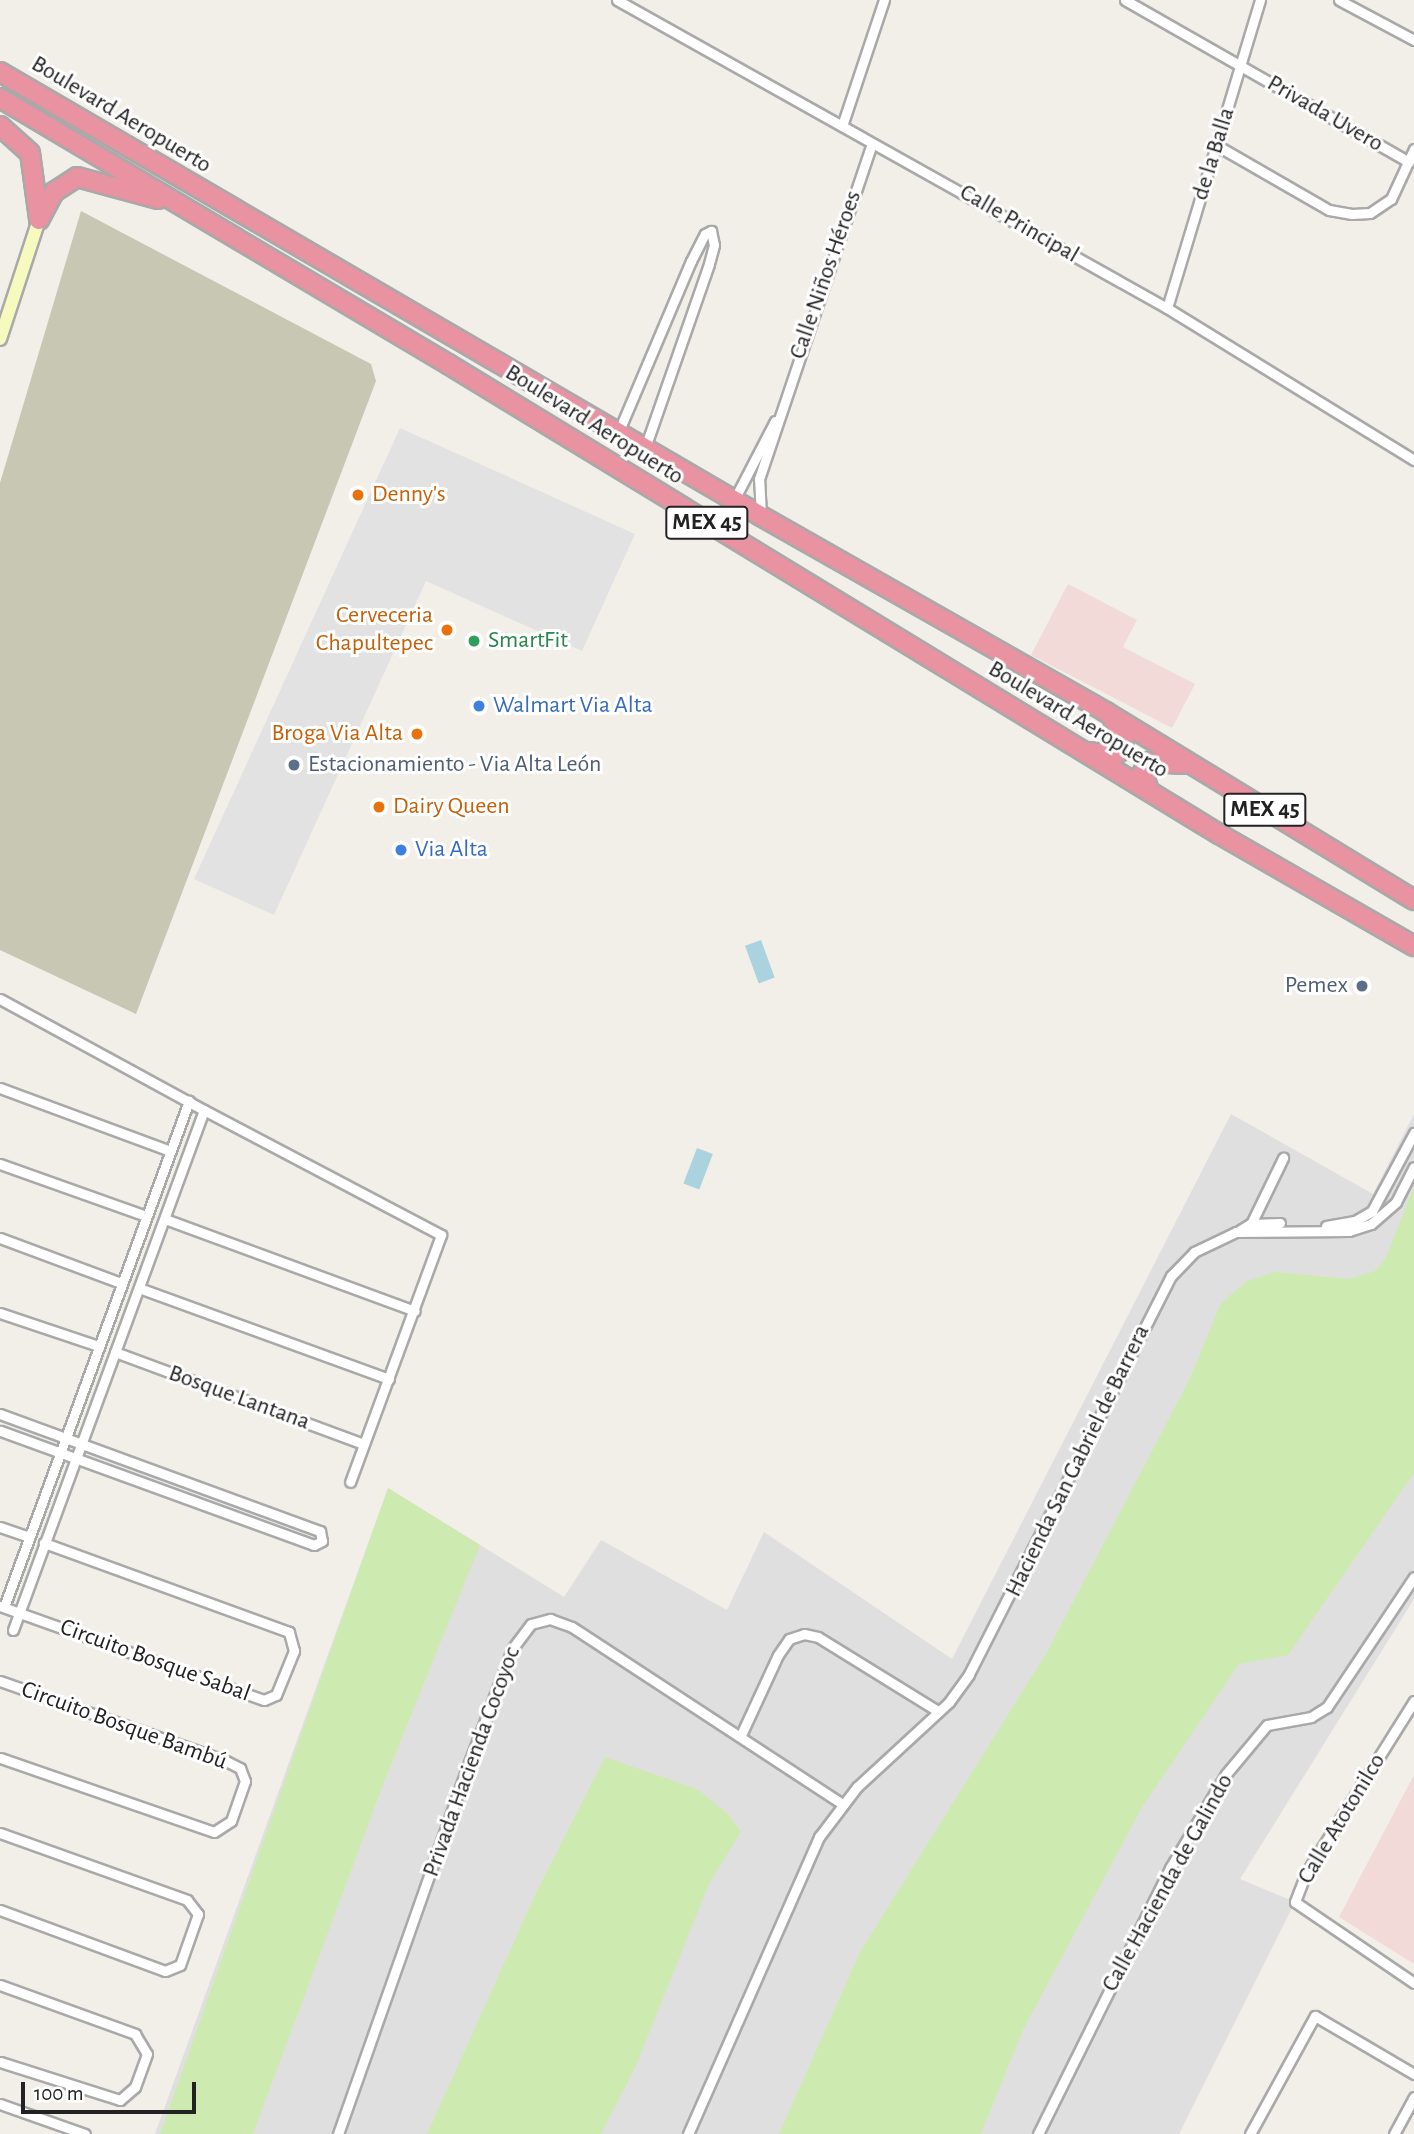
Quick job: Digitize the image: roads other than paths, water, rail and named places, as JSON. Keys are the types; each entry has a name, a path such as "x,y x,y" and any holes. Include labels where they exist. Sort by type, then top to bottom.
{"highway":[{"name":"Boulevard Aeropuerto","path":"0,72 761,516 1106,712 1414,900"},
{"name":"Boulevard Aeropuerto","path":"0,98 1069,744 1414,946"},
{"path":"0,126 30,153 39,220"},
{"path":"39,220 54,192 77,177 173,201"},
{"path":"1069,744 1106,755 1120,753 1124,737 1106,712"},
{"path":"1149,791 1143,772 1147,762 1197,766"}],"street":[{"name":"Calle Principal","path":"617,0 872,144 953,184 1167,308 1414,460"},
{"path":"842,126 884,0"},
{"name":"Privada Uvero","path":"1125,0 1409,162"},
{"name":"de la Balla","path":"1167,308 1260,0"},
{"path":"1339,0 1414,40"},
{"name":"Calle Niños Héroes","path":"761,516 759,479 872,144"},
{"path":"1216,145 1329,210 1370,213 1391,199 1414,149"},
{"path":"0,339 39,220"},
{"path":"618,433 691,261 705,234 711,231 714,245 709,264 645,448"},
{"name":"Calle Niños Héroes","path":"734,500 782,407"},
{"path":"0,999 204,1110 437,1229 441,1242 350,1482"},
{"path":"0,1088 170,1151"},
{"path":"2,1606 188,1101"},
{"path":"13,1630 204,1110"},
{"path":"1250,1227 1335,1225 1365,1216 1379,1203 1411,1144 1414,1133"},
{"path":"1250,1227 1283,1158"},
{"path":"0,1164 146,1216"},
{"path":"1250,1227 1349,1231 1371,1224 1395,1202 1414,1167"},
{"path":"165,1219 415,1311"},
{"name":"Hacienda San Gabriel de Barrera","path":"688,2134 819,1837 843,1804 938,1711 969,1674 1002,1614 1171,1276 1201,1247 1250,1227"},
{"path":"0,1238 121,1283"},
{"path":"139,1288 389,1379"},
{"path":"0,1313 98,1346"},
{"name":"Bosque Lantana","path":"115,1352 364,1444"},
{"path":"0,1413 320,1531 323,1541 314,1545 0,1431"},
{"path":"0,1527 29,1537"},
{"name":"Circuito Bosque Sabal","path":"2,1606 264,1700 276,1695 294,1651 289,1632 44,1543"},
{"name":"Calle Hacienda de Galindo","path":"1038,2134 1170,1868 1226,1774 1267,1726 1311,1717 1327,1707 1414,1577"},
{"name":"Privada Hacienda Cocoyoc","path":"338,2134 465,1773 512,1649 531,1624 550,1619 572,1627 843,1804"},
{"path":"741,1735 778,1655 789,1639 804,1634 818,1637 938,1711"},
{"name":"Circuito Bosque Bambú","path":"0,1681 226,1761 240,1768 245,1781 231,1821 214,1832 0,1758"},
{"name":"Calle Atotonilco","path":"1414,1701 1306,1873 1295,1902 1414,1983"},
{"path":"0,1833 187,1900 198,1913 180,1965 165,1971 0,1910"},
{"path":"0,1985 135,2035 147,2054 135,2087 120,2100 0,2062"},
{"path":"1250,2134 1315,2016 1414,2074"},
{"path":"1394,2134 1414,2097"},
{"path":"0,2104 85,2134"}],"water":[{"path":"761,940 775,978 759,983 745,946"},
{"path":"697,1148 713,1154 699,1190 683,1183"}],"place":[{"name":"Denny's","path":"358,495"},
{"name":"Cerveceria Chapultepec","path":"447,630"},
{"name":"SmartFit","path":"474,641"},
{"name":"Walmart Via Alta","path":"479,706"},
{"name":"Broga Via Alta","path":"417,734"},
{"name":"Estacionamiento - Via Alta León","path":"294,765"},
{"name":"Dairy Queen","path":"379,807"},
{"name":"Via Alta","path":"401,850"},
{"name":"Pemex","path":"1362,986"}]}
